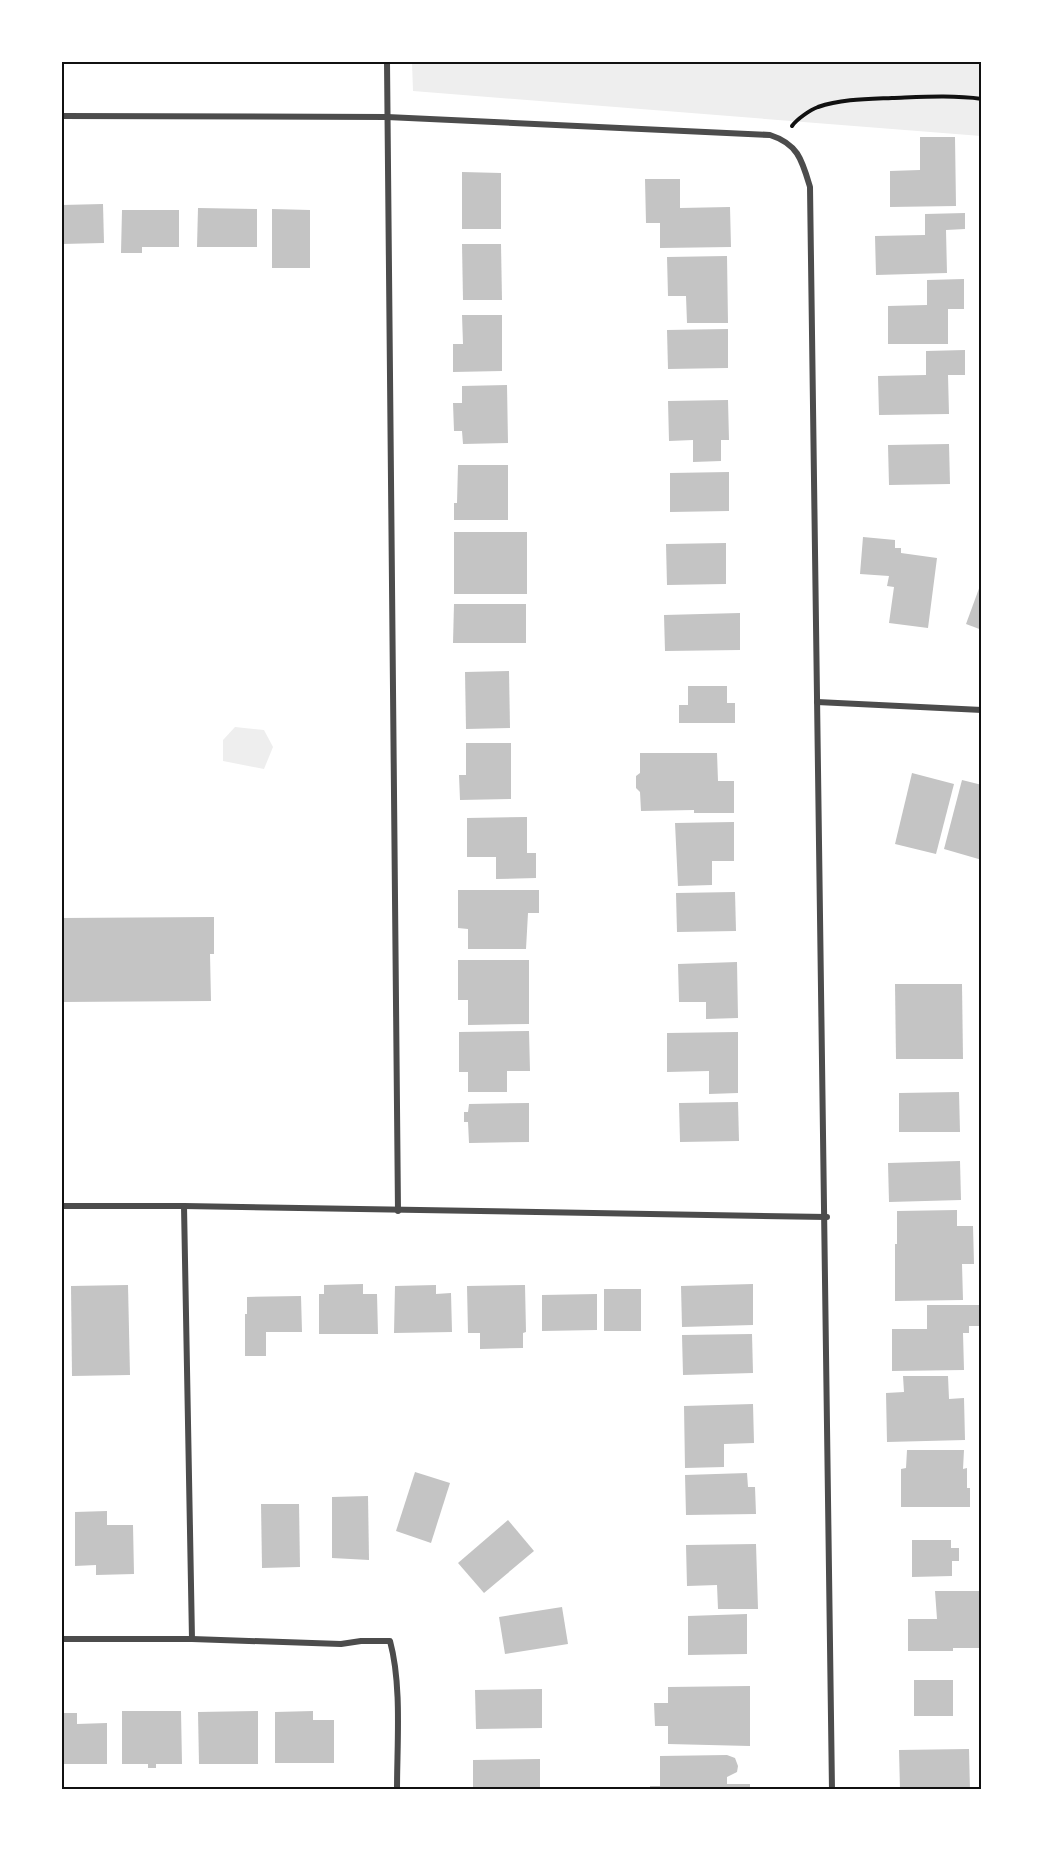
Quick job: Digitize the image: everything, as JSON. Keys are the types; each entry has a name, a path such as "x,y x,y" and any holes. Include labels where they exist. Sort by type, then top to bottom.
{"street":[{"path":"387,62 398,1211"},
{"path":"62,116 387,117 770,135 782,139 794,148 803,165 810,187 827,1217 832,1790"},
{"path":"817,702 981,710"},
{"path":"62,1206 827,1217"},
{"path":"184,1206 192,1639"},
{"path":"62,1639 192,1639 341,1644 390,1641 395,1657 397,1790"}],"path":[{"path":"782,139 795,122 817,107 851,100 912,97 981,99"}],"shaded area":[{"path":"412,62 981,62 981,136 413,91"},
{"path":"235,727 264,730 273,747 264,769 223,761 223,740"}],"building":[{"path":"920,137 955,137 956,206 890,207 890,171 920,170"},
{"path":"462,172 501,173 501,229 462,229"},
{"path":"645,179 680,179 680,208 730,207 731,247 660,248 660,223 646,223"},
{"path":"103,204 104,243 62,244 62,205"},
{"path":"198,208 257,209 257,247 197,247"},
{"path":"272,209 310,210 310,268 272,268"},
{"path":"122,210 179,210 179,247 142,247 142,253 121,253"},
{"path":"965,213 965,229 946,230 947,273 876,275 875,236 925,235 925,214"},
{"path":"462,244 501,244 502,300 463,300"},
{"path":"727,256 728,323 687,323 686,296 668,296 667,257"},
{"path":"964,279 964,309 948,309 948,344 888,344 888,306 927,305 927,280"},
{"path":"462,315 502,315 502,371 453,372 453,344 463,344"},
{"path":"728,329 728,368 668,369 667,330"},
{"path":"965,350 965,375 948,375 949,414 879,415 878,376 926,375 926,351"},
{"path":"507,385 508,443 463,444 462,431 454,431 453,403 462,403 462,386"},
{"path":"728,400 729,440 721,440 721,461 693,462 693,440 669,441 668,401"},
{"path":"949,444 950,484 889,485 888,445"},
{"path":"458,465 508,465 508,520 454,520"},
{"path":"729,472 729,511 670,512 670,473"},
{"path":"454,532 527,532 527,594 454,594"},
{"path":"863,537 895,540 895,548 901,548 901,553 937,558 928,628 889,623 894,587 887,586 889,576 860,574"},
{"path":"726,543 726,584 667,585 666,544"},
{"path":"982,583 982,630 966,624"},
{"path":"454,604 526,604 526,643 453,643"},
{"path":"740,613 740,650 665,651 664,615"},
{"path":"509,671 510,728 466,729 465,672"},
{"path":"688,686 727,686 727,703 735,703 735,723 679,723 679,705 688,705"},
{"path":"466,743 511,743 511,799 460,800 459,775 466,775"},
{"path":"640,753 717,753 718,781 734,781 734,813 694,813 694,810 641,811 640,792 636,788 636,776 640,773"},
{"path":"912,773 954,784 936,854 895,844"},
{"path":"962,780 982,785 982,860 944,849"},
{"path":"527,817 527,853 536,853 536,878 496,879 496,857 467,857 467,818"},
{"path":"734,822 734,861 712,861 712,885 678,886 675,823"},
{"path":"458,890 539,890 539,913 528,913 526,949 468,949 468,929 458,928"},
{"path":"735,892 736,931 677,932 676,893"},
{"path":"214,917 214,954 210,954 211,1001 62,1002 62,918"},
{"path":"458,960 529,960 529,1024 468,1025 468,1000 458,1000"},
{"path":"737,962 738,1018 706,1019 706,1002 679,1002 678,964"},
{"path":"895,984 962,984 963,1059 896,1059"},
{"path":"529,1031 530,1071 507,1071 507,1092 468,1092 468,1072 459,1072 459,1032"},
{"path":"738,1032 738,1093 709,1094 709,1071 667,1072 667,1033"},
{"path":"959,1092 960,1132 899,1132 899,1093"},
{"path":"738,1102 739,1141 680,1142 679,1103"},
{"path":"529,1103 529,1142 469,1143 468,1122 464,1122 464,1112 468,1112 469,1104"},
{"path":"960,1161 961,1200 889,1202 888,1163"},
{"path":"957,1210 957,1226 973,1226 974,1264 962,1264 963,1300 895,1301 897,1211"},
{"path":"363,1284 363,1294 377,1294 378,1334 319,1334 319,1294 324,1294 324,1285"},
{"path":"753,1284 753,1325 682,1327 681,1286"},
{"path":"128,1285 130,1375 72,1376 71,1286"},
{"path":"436,1285 436,1294 451,1293 452,1332 394,1333 395,1286"},
{"path":"525,1285 526,1332 523,1333 523,1348 480,1349 480,1333 468,1333 467,1286"},
{"path":"604,1289 641,1289 641,1331 604,1331"},
{"path":"597,1294 597,1330 542,1331 542,1295"},
{"path":"301,1296 302,1332 266,1332 266,1356 245,1356 247,1297"},
{"path":"927,1305 979,1305 980,1326 969,1326 969,1333 963,1333 964,1370 892,1371 892,1329 927,1329"},
{"path":"752,1334 753,1373 683,1375 682,1335"},
{"path":"903,1376 948,1376 949,1399 964,1398 965,1440 887,1442 886,1393 904,1392"},
{"path":"753,1404 754,1443 724,1444 724,1467 685,1468 684,1406"},
{"path":"907,1450 964,1450 963,1469 967,1468 970,1507 901,1507 901,1469 906,1468"},
{"path":"415,1472 450,1483 431,1543 396,1531"},
{"path":"747,1473 748,1487 755,1487 756,1514 686,1515 685,1475"},
{"path":"368,1496 369,1560 332,1558 332,1497"},
{"path":"261,1504 299,1504 300,1567 262,1568"},
{"path":"107,1511 107,1525 133,1525 134,1574 96,1575 96,1565 75,1566 75,1512"},
{"path":"508,1520 534,1551 484,1593 458,1563"},
{"path":"912,1540 951,1540 951,1548 959,1548 959,1561 952,1561 952,1576 912,1577"},
{"path":"756,1544 758,1609 718,1609 717,1585 687,1586 686,1545"},
{"path":"935,1591 982,1591 982,1648 953,1648 953,1651 908,1651 908,1619 937,1619"},
{"path":"562,1607 568,1644 505,1654 499,1617"},
{"path":"747,1614 747,1654 688,1655 688,1616"},
{"path":"914,1680 953,1680 953,1716 914,1716"},
{"path":"750,1686 750,1746 668,1744 668,1726 655,1726 654,1703 668,1703 668,1687"},
{"path":"542,1689 542,1728 476,1729 475,1690"},
{"path":"122,1711 181,1711 182,1764 156,1764 156,1768 148,1768 148,1764 122,1764"},
{"path":"258,1711 258,1764 199,1764 198,1712"},
{"path":"313,1711 313,1720 334,1720 334,1763 275,1763 275,1712"},
{"path":"62,1713 77,1713 77,1724 107,1723 107,1764 62,1764"},
{"path":"969,1749 970,1790 900,1790 899,1750"},
{"path":"727,1755 735,1758 738,1766 737,1772 727,1777 727,1784 750,1784 750,1790 650,1790 650,1786 660,1786 660,1756"},
{"path":"540,1759 540,1790 473,1790 473,1760"}]}
